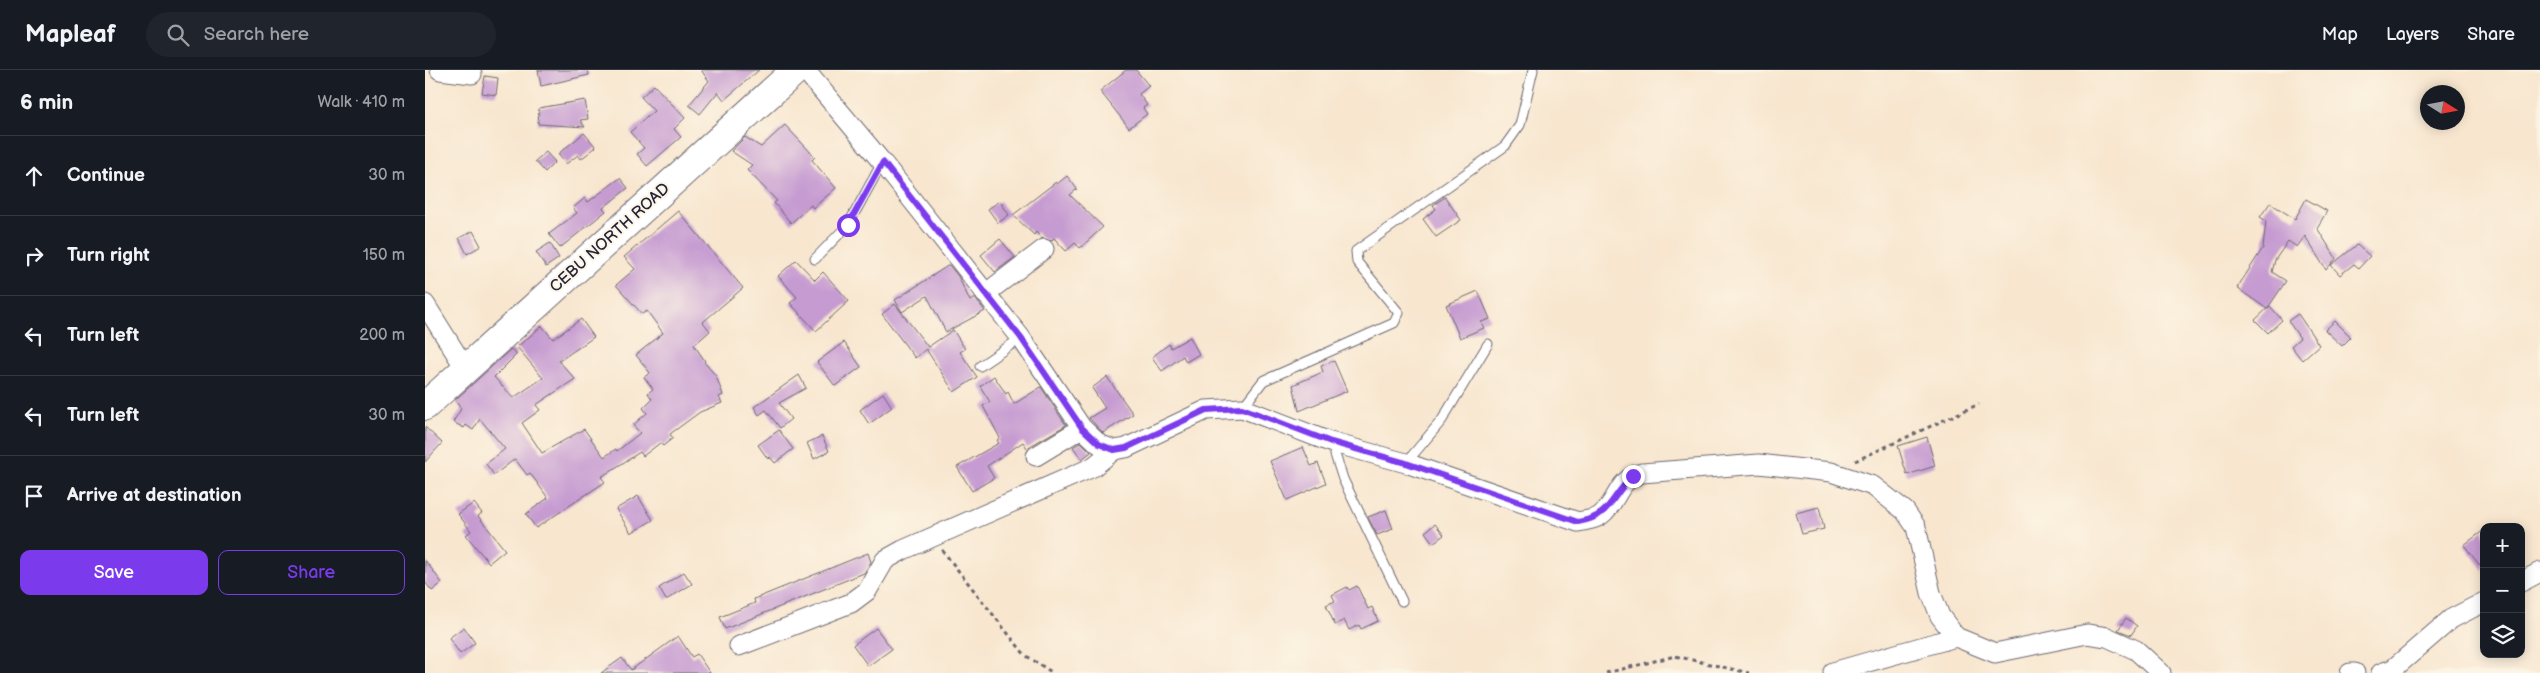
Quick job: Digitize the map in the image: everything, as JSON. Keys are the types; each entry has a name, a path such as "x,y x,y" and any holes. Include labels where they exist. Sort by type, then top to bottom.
{"highway":[{"name":"CEBU NORTH ROAD","path":"425,406 796,70"}],"street":[{"path":"439,70 472,74"},
{"path":"805,70 883,162 1021,338 1082,428 1099,444 1114,450"},
{"path":"985,294 1044,249"},
{"path":"425,304 465,368"},
{"path":"739,646 851,603 867,591 885,560 903,550 1093,467 1114,450 1126,448 1206,410 1242,408 1331,442 1406,463 1578,522 1592,520 1602,514 1621,485 1633,476 1642,473 1759,464 1831,472 1873,486 1905,511 1916,527 1931,593 1937,608 1956,638"},
{"path":"1036,456 1082,428"},
{"path":"2525,580 2540,572"},
{"path":"2381,673 2393,669 2451,619 2480,604"},
{"path":"1833,672 1956,638 1995,653 2087,634 2107,637 2136,650 2161,673"},
{"path":"2350,673 2355,673"}],"lane":[{"path":"1242,408 1263,381 1394,323 1399,313 1357,262 1355,251 1505,146 1520,125 1533,70"},
{"path":"815,259 848,225 883,162"},
{"path":"980,366 1021,338"},
{"path":"1406,463 1442,420 1488,344"},
{"path":"1331,442 1343,479 1402,601"}],"path":[{"path":"1831,472 1979,404"},
{"path":"933,538 1025,655 1053,673"},
{"path":"1606,673 1675,656 1749,673"}],"building":[{"path":"538,70 588,70 589,75 541,86"},
{"path":"701,70 759,70 724,100 718,92 700,114 689,105 709,81"},
{"path":"1126,70 1136,70 1149,86 1139,94 1147,105 1143,108 1147,114 1129,128 1100,91"},
{"path":"485,76 498,78 496,95 482,93"},
{"path":"654,85 685,118 674,129 681,137 647,166 637,154 644,148 630,132 654,111 641,97"},
{"path":"585,100 588,119 580,120 585,127 538,124 539,108"},
{"path":"785,125 815,157 812,160 836,188 813,208 811,205 791,223 774,203 777,201 747,170 752,165 731,151 745,137 761,147"},
{"path":"584,133 596,147 581,159 578,155 566,164 558,154"},
{"path":"546,152 555,162 545,172 535,161"},
{"path":"1067,176 1077,189 1070,195 1103,227 1080,248 1075,243 1066,251 1054,238 1051,241 1041,238 1036,232 1034,235 1013,215 1056,182 1057,184"},
{"path":"620,178 628,188 603,208 606,211 560,248 549,234 577,213 573,208 585,198 588,202"},
{"path":"1445,197 1461,220 1436,237 1423,219 1436,209 1433,205"},
{"path":"2306,199 2327,211 2317,228 2336,258 2326,270 2305,236 2297,247 2288,241 2275,260 2272,272 2286,281 2267,309 2237,288 2263,248 2266,221 2260,217 2270,203 2295,219"},
{"path":"1000,201 1009,215 998,223 988,209"},
{"path":"678,211 743,288 703,322 710,331 694,345 704,362 716,376 723,395 719,397 722,403 700,412 670,434 673,438 663,446 660,443 643,456 640,452 601,477 605,482 536,528 526,514 548,498 530,473 527,475 515,459 494,475 486,464 505,449 480,419 473,430 466,425 464,428 453,422 461,409 455,400 511,349 517,354 494,377 513,398 543,378 517,347 542,326 553,339 581,319 594,337 559,361 575,379 536,405 540,410 522,423 542,453 584,429 604,457 616,449 617,451 640,433 633,425 647,413 643,408 652,399 648,393 653,389 644,377 650,373 636,355 663,333 647,311 642,314 616,285 635,269 624,257"},
{"path":"473,231 481,246 467,254 459,238"},
{"path":"1000,239 1015,257 995,272 981,255"},
{"path":"550,243 559,258 546,267 536,252"},
{"path":"2357,245 2370,256 2359,268 2354,264 2340,275 2331,265"},
{"path":"796,260 815,280 823,272 849,301 816,331 790,303 797,297 778,276"},
{"path":"949,265 958,276 970,301 975,298 985,311 946,332 927,296 902,312 895,300"},
{"path":"1478,291 1490,319 1481,322 1484,328 1460,338 1446,305"},
{"path":"895,304 928,347 953,330 965,349 960,352 977,377 954,392 926,349 915,358 882,314"},
{"path":"2270,306 2282,320 2268,333 2255,320"},
{"path":"2298,314 2319,345 2302,360 2291,346 2300,338 2288,321"},
{"path":"2335,321 2351,337 2342,346 2325,330"},
{"path":"1190,337 1199,354 1186,362 1183,356 1162,371 1152,357 1169,344 1171,348"},
{"path":"844,342 861,367 835,386 817,362"},
{"path":"1334,361 1347,391 1299,411 1293,385 1323,372 1321,366"},
{"path":"799,375 806,388 779,403 791,419 780,428 766,410 759,415 754,407"},
{"path":"994,376 1006,394 1008,392 1014,404 1041,387 1066,425 1027,448 1023,442 987,466 994,478 972,491 957,467 999,443 997,440 1000,438 983,406 990,402 980,386"},
{"path":"1107,377 1133,414 1103,433 1089,418 1105,408 1092,388"},
{"path":"883,393 892,407 869,424 860,410"},
{"path":"425,427 442,443 425,462"},
{"path":"779,430 793,449 775,463 770,457 768,459 758,445"},
{"path":"822,436 829,451 814,459 807,443"},
{"path":"1927,437 1935,466 1907,475 1898,446"},
{"path":"1081,442 1091,452 1082,459 1073,447"},
{"path":"1303,447 1311,466 1318,463 1326,483 1287,500 1270,461"},
{"path":"638,496 653,520 631,533 616,509"},
{"path":"474,503 482,513 478,516 505,550 489,563 466,535 471,531 458,514"},
{"path":"1819,507 1824,529 1802,534 1796,513"},
{"path":"1386,510 1393,529 1377,535 1368,517"},
{"path":"1435,524 1444,535 1433,543 1425,532"},
{"path":"2480,533 2480,566 2464,545"},
{"path":"868,553 871,562 864,573 725,629 720,617 755,603 754,599"},
{"path":"425,560 442,583 432,591 425,582"},
{"path":"684,572 692,584 666,600 659,588"},
{"path":"1357,586 1368,609 1372,607 1378,621 1361,629 1359,625 1349,630 1344,620 1335,625 1326,605 1335,601 1332,595 1347,587 1349,590"},
{"path":"2126,618 2137,626 2131,635 2118,630"},
{"path":"464,627 475,643 460,654 449,638"},
{"path":"876,628 892,649 868,666 853,645"},
{"path":"678,636 692,657 697,654 710,673 601,673 622,658 631,670"}],"route":[{"path":"848,225 883,162 1021,338 1082,428 1099,444 1114,450 1126,448 1206,410 1242,408 1331,442 1406,463 1578,522 1592,520 1602,514 1621,485 1633,476"}]}
